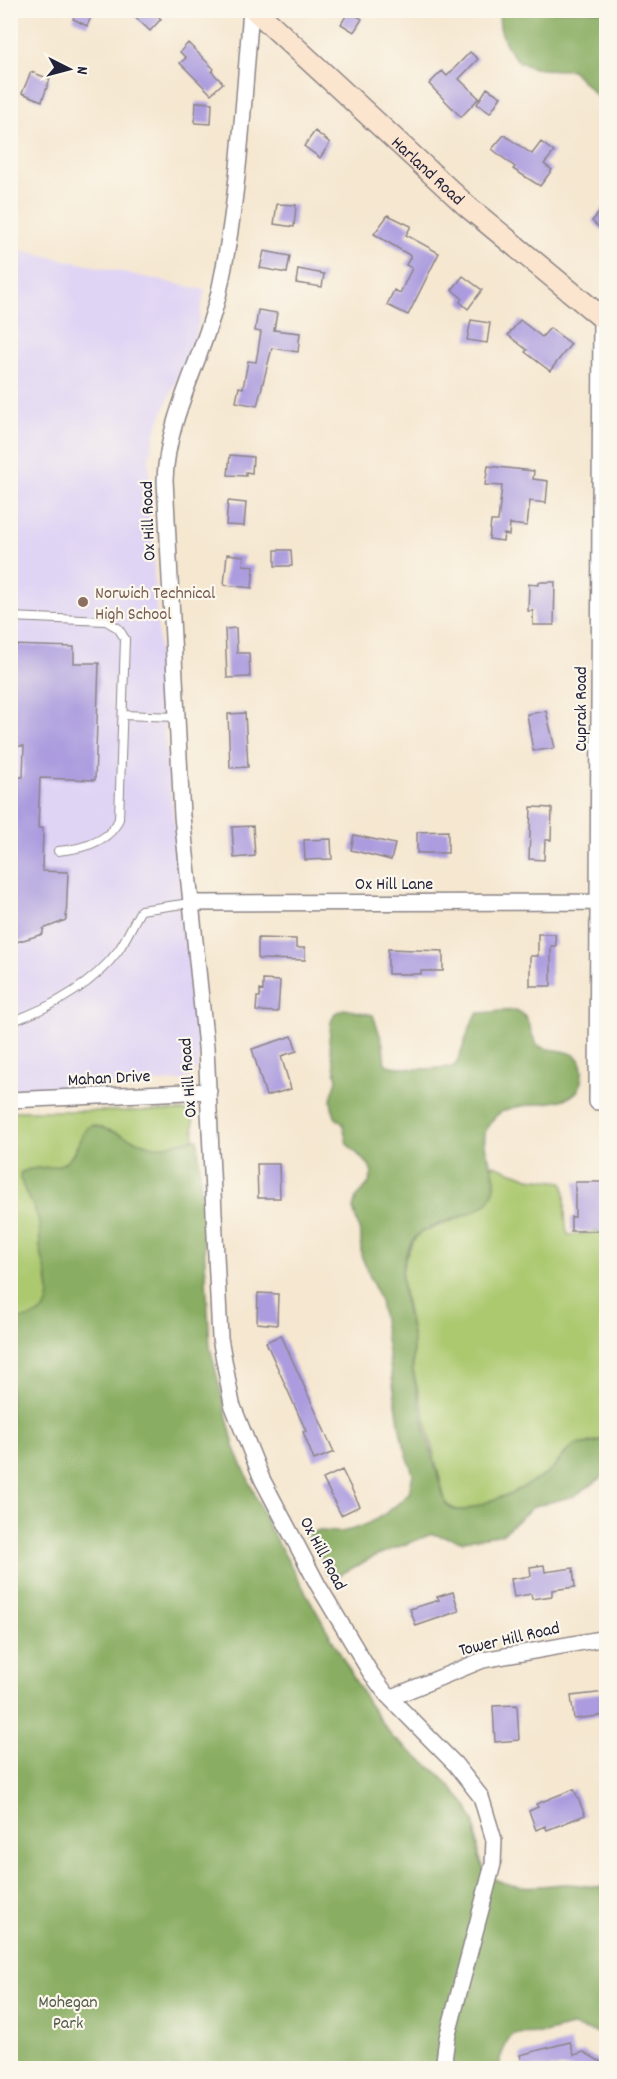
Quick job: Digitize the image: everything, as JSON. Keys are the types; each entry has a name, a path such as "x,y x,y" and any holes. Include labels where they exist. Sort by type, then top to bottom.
{"main road":[{"name":"Harland Road","path":"255,10 468,207 604,319"}],"street":[{"name":"Ox Hill Road","path":"251,10 234,207 223,272 209,328 174,430 165,470 176,717 190,903 209,1091 220,1338 232,1404 262,1479 318,1585 370,1672 390,1698 455,1764 477,1790 487,1813 494,1840 491,1876 451,2024 443,2068"},
{"name":"Cuprak Road","path":"597,1102 604,319"},
{"name":"Ox Hill Lane","path":"190,903 599,902"},
{"name":"Mahan Drive","path":"10,1100 209,1091"},
{"name":"Tower Hill Road","path":"390,1698 483,1660 606,1638"}],"lane":[{"path":"10,617 102,620 118,627 125,644 120,814 117,824 108,835 94,842 58,851"},
{"path":"123,715 176,717"},
{"path":"10,1022 62,999 97,972 120,948 141,910 190,903"}],"shaded area":[{"name":"Norwich Technical High School","path":"10,248 205,290 195,338 157,426 149,458 151,529 165,741 200,1054 197,1069 190,1077 180,1081 11,1090"}],"green space":[{"path":"500,11 606,11 606,106 572,70 535,68 519,61 503,38"},
{"path":"344,1009 373,1015 383,1044 385,1064 402,1068 453,1067 478,1013 510,1010 523,1014 538,1045 567,1052 579,1060 582,1069 581,1083 576,1092 568,1098 505,1110 488,1126 485,1146 494,1176 495,1186 492,1196 477,1210 421,1232 407,1252 402,1272 402,1284 412,1336 412,1367 416,1389 446,1504 455,1510 465,1510 512,1493 547,1474 574,1445 594,1443 606,1438 606,1475 574,1496 534,1506 502,1534 462,1541 432,1534 375,1556 334,1578 326,1573 322,1559 308,1538 309,1534 317,1531 351,1530 378,1518 409,1493 413,1474 401,1435 380,1301 361,1255 361,1236 353,1208 356,1198 369,1183 372,1174 369,1165 347,1144 343,1124 335,1117 332,1107 331,1098 337,1080 329,1041 331,1022 335,1013"},
{"path":"11,1111 193,1111 200,1357 11,1373"},
{"name":"Mohegan Park","path":"91,1125 155,1146 198,1139 210,1347 234,1446 268,1525 368,1703 392,1737 440,1775 467,1806 475,1824 479,1856 486,1875 516,1886 569,1884 606,1887 606,2035 572,2026 544,2033 514,2034 507,2041 500,2059 500,2068 11,2068 10,1319 28,1318 39,1314 46,1306 49,1297 40,1247 38,1219 22,1184 20,1173 31,1169 56,1166 67,1161 74,1153 83,1133"},
{"path":"491,1164 529,1178 563,1182 568,1235 598,1232 606,1226 606,1438 572,1448 549,1472 520,1490 484,1505 459,1510 446,1504 413,1370 413,1339 401,1276 406,1256 413,1241 420,1233 487,1204 495,1185"}],"building":[{"path":"77,10 94,10 87,26 73,19"},
{"path":"128,10 152,10 161,19 150,31"},
{"path":"349,11 362,19 354,32 341,24"},
{"path":"188,43 214,69 212,72 223,83 211,94 180,63 186,58 180,52"},
{"path":"470,52 478,59 459,79 479,98 461,117 429,84 442,71 447,76"},
{"path":"31,72 50,79 42,101 22,93"},
{"path":"487,88 501,97 490,113 477,104"},
{"path":"196,102 212,103 211,124 195,123"},
{"path":"315,131 330,143 320,158 304,146"},
{"path":"504,135 532,154 541,142 554,152 544,164 552,170 540,186 513,169 515,167 492,149"},
{"path":"277,204 296,205 294,227 274,224"},
{"path":"606,205 606,234 592,221"},
{"path":"388,215 411,226 406,235 439,253 408,315 387,305 394,290 400,293 412,268 406,265 411,256 374,234"},
{"path":"264,251 290,256 287,273 260,268"},
{"path":"298,269 324,274 322,287 296,283"},
{"path":"463,276 482,290 468,309 460,302 462,298 452,290"},
{"path":"258,310 277,313 274,330 300,333 298,352 272,348 257,406 236,402 239,387 243,388 248,361 256,362 261,332 255,331"},
{"path":"471,320 490,323 487,343 467,340"},
{"path":"520,320 542,337 550,328 571,344 550,371 525,352 527,350 508,335"},
{"path":"230,455 253,457 252,473 246,472 246,476 228,475"},
{"path":"488,466 534,471 533,479 548,481 546,503 530,501 527,526 510,524 509,535 504,534 503,541 489,539 491,521 498,521 502,486 485,485"},
{"path":"228,501 246,503 244,526 226,525"},
{"path":"275,550 291,550 292,566 275,566"},
{"path":"227,554 244,556 243,565 254,566 252,588 224,585"},
{"path":"539,582 555,582 554,625 533,625 533,611 528,611 529,584 539,585"},
{"path":"236,628 237,653 249,653 250,677 227,678 225,629"},
{"path":"10,645 74,647 74,663 99,663 95,780 40,778 38,828 43,828 42,871 68,872 66,920 43,929 43,934 10,944 10,860 14,858 15,827 10,827 10,777 23,777 24,746 10,746"},
{"path":"546,711 555,748 533,751 527,714"},
{"path":"245,713 248,767 230,768 228,714"},
{"path":"531,807 552,808 551,840 545,840 544,860 529,859"},
{"path":"253,826 255,856 234,858 232,827"},
{"path":"448,831 448,853 417,853 417,832"},
{"path":"354,835 395,844 391,860 351,850"},
{"path":"331,839 332,859 305,860 304,840"},
{"path":"538,934 555,934 556,946 551,946 551,986 530,986 530,956 538,956"},
{"path":"258,938 296,939 296,948 305,948 305,960 258,959"},
{"path":"388,949 443,951 443,971 388,974"},
{"path":"263,980 280,981 278,1012 256,1011 257,997 260,997 260,990 263,991"},
{"path":"292,1036 297,1051 281,1056 291,1089 266,1096 252,1049"},
{"path":"257,1164 279,1164 280,1198 258,1198"},
{"path":"575,1182 606,1182 606,1231 571,1231 571,1217 575,1217"},
{"path":"258,1293 278,1294 277,1325 257,1323"},
{"path":"281,1335 334,1452 314,1460 303,1432 306,1431 266,1342"},
{"path":"342,1470 360,1506 341,1515 323,1479"},
{"path":"544,1565 545,1572 573,1568 575,1587 552,1590 552,1596 532,1599 531,1594 514,1597 511,1579 531,1576 530,1567"},
{"path":"453,1592 459,1611 416,1626 410,1609 439,1600 437,1597"},
{"path":"606,1692 606,1715 574,1719 571,1696"},
{"path":"517,1705 519,1740 495,1742 493,1706"},
{"path":"574,1789 585,1815 547,1830 545,1826 536,1830 529,1811 538,1807 536,1804"},
{"path":"570,2042 574,2055 584,2052 606,2065 606,2068 524,2068 520,2055"}],"place":[{"name":"Norwich Technical High School","path":"83,602"}]}
